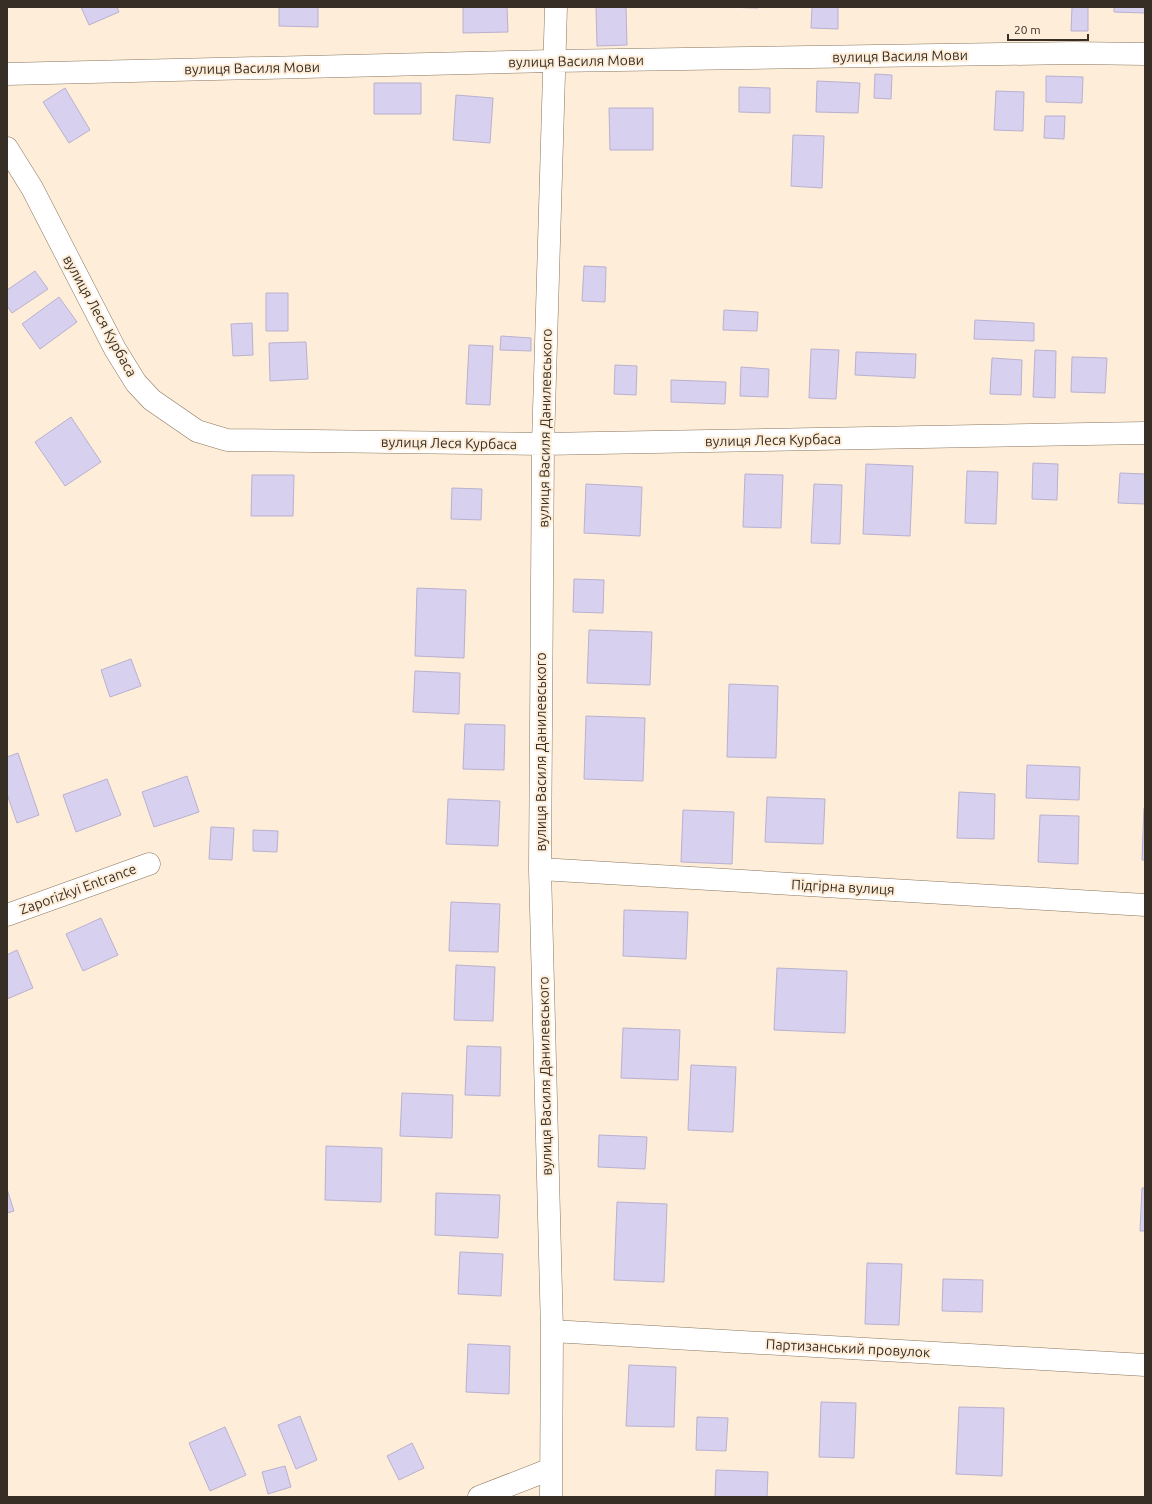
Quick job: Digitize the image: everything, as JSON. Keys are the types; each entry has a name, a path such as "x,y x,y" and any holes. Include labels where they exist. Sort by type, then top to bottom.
{"street":[{"name":"вулиця Василя Данилевського","path":"551,1497 552,1331 540,869 543,444 556,7"},
{"name":"вулиця Василя Мови","path":"7,74 554,61 1073,53 1145,54"},
{"name":"вулиця Леся Курбаса","path":"7,148 32,188 115,349 136,383 152,400 197,431 227,440 543,444 1145,433"},
{"name":"Zaporizkyi Entrance","path":"7,915 149,864"},
{"name":"Підгірна вулиця","path":"540,869 1145,905"},
{"name":"Партизанський провулок","path":"552,1331 1145,1365"},
{"path":"479,1497 551,1469"}],"building":[{"path":"81,7 117,7 119,12 89,25"},
{"path":"279,7 318,7 318,27 279,26"},
{"path":"463,7 507,7 508,32 463,33"},
{"path":"596,7 626,7 627,45 597,46"},
{"path":"722,7 758,7 758,8"},
{"path":"812,7 838,7 838,29 811,28"},
{"path":"1072,7 1088,7 1088,31 1071,31"},
{"path":"1114,7 1145,7 1145,13 1114,12"},
{"path":"875,74 892,75 891,99 874,98"},
{"path":"1046,76 1083,77 1082,103 1046,102"},
{"path":"817,81 860,83 858,113 816,112"},
{"path":"374,83 421,83 421,114 374,114"},
{"path":"739,87 770,88 770,113 739,112"},
{"path":"65,88 90,130 69,143 43,102"},
{"path":"996,91 1024,92 1023,131 994,130"},
{"path":"456,95 493,98 490,143 453,140"},
{"path":"609,108 653,108 653,150 610,150"},
{"path":"1045,116 1065,116 1064,139 1044,138"},
{"path":"793,135 824,136 822,188 791,186"},
{"path":"584,266 606,267 605,302 582,301"},
{"path":"35,271 48,289 12,313 7,306 7,290"},
{"path":"266,293 288,293 288,331 266,331"},
{"path":"59,297 77,322 40,349 22,324"},
{"path":"724,310 758,312 757,331 723,330"},
{"path":"975,320 1034,323 1034,341 974,339"},
{"path":"252,323 253,355 233,356 231,324"},
{"path":"501,336 531,338 531,351 500,350"},
{"path":"306,342 308,379 270,381 269,343"},
{"path":"469,345 493,346 490,405 466,404"},
{"path":"811,349 839,350 836,399 809,398"},
{"path":"1035,350 1056,351 1055,398 1033,397"},
{"path":"856,352 916,354 915,378 855,375"},
{"path":"1072,357 1107,358 1105,393 1071,392"},
{"path":"992,358 1022,360 1021,395 990,394"},
{"path":"615,365 637,366 636,395 614,394"},
{"path":"741,367 769,369 768,397 740,396"},
{"path":"671,380 726,382 725,404 671,402"},
{"path":"71,417 101,462 65,486 35,442"},
{"path":"1033,463 1058,464 1057,500 1032,499"},
{"path":"866,464 913,466 910,536 863,534"},
{"path":"967,471 998,472 996,524 965,523"},
{"path":"1120,473 1145,474 1145,504 1118,503"},
{"path":"745,474 783,475 781,528 743,527"},
{"path":"252,475 294,475 293,516 251,516"},
{"path":"586,484 642,487 640,536 584,533"},
{"path":"814,484 842,485 840,544 811,543"},
{"path":"452,488 482,489 481,520 451,519"},
{"path":"574,579 604,580 603,613 573,612"},
{"path":"417,588 466,590 464,658 415,656"},
{"path":"589,630 652,632 650,685 587,683"},
{"path":"131,659 141,686 110,697 101,670"},
{"path":"415,671 460,673 459,714 413,712"},
{"path":"729,684 778,686 776,758 727,757"},
{"path":"586,716 645,718 643,781 584,779"},
{"path":"465,724 505,725 504,770 463,769"},
{"path":"18,753 39,815 17,823 7,794 7,757"},
{"path":"1027,765 1080,767 1079,800 1026,798"},
{"path":"187,776 199,812 154,827 142,792"},
{"path":"107,779 121,815 76,832 63,795"},
{"path":"959,792 995,794 994,839 957,838"},
{"path":"767,797 825,799 823,844 765,842"},
{"path":"448,799 500,801 498,846 446,844"},
{"path":"1144,808 1145,860 1142,860"},
{"path":"683,810 734,812 732,864 681,862"},
{"path":"1040,815 1079,816 1078,864 1038,862"},
{"path":"211,827 234,828 232,860 209,859"},
{"path":"253,830 278,831 277,852 253,851"},
{"path":"451,902 500,904 498,952 449,951"},
{"path":"624,910 688,912 686,959 623,956"},
{"path":"101,918 118,955 83,971 66,934"},
{"path":"17,950 33,988 7,999 7,955"},
{"path":"456,965 495,967 493,1021 454,1020"},
{"path":"777,968 847,971 845,1033 774,1030"},
{"path":"623,1028 680,1030 678,1080 621,1078"},
{"path":"467,1046 501,1047 500,1096 465,1095"},
{"path":"691,1065 736,1067 733,1132 688,1130"},
{"path":"402,1093 453,1095 452,1138 400,1136"},
{"path":"599,1135 647,1137 645,1169 598,1167"},
{"path":"326,1146 382,1148 381,1202 325,1200"},
{"path":"1142,1188 1145,1188 1145,1231 1140,1231"},
{"path":"7,1189 14,1211 7,1213"},
{"path":"436,1193 500,1195 498,1238 435,1235"},
{"path":"617,1202 667,1204 664,1282 614,1280"},
{"path":"460,1252 503,1254 501,1296 458,1294"},
{"path":"867,1263 902,1264 899,1325 865,1324"},
{"path":"943,1279 983,1280 982,1312 942,1311"},
{"path":"468,1344 510,1346 509,1394 466,1392"},
{"path":"629,1365 676,1367 674,1427 626,1426"},
{"path":"821,1402 856,1403 854,1458 819,1457"},
{"path":"959,1407 1004,1408 1002,1476 956,1474"},
{"path":"300,1416 317,1460 296,1469 278,1425"},
{"path":"697,1417 728,1418 726,1451 696,1450"},
{"path":"225,1427 246,1475 210,1491 189,1443"},
{"path":"412,1443 424,1468 399,1480 387,1456"},
{"path":"285,1466 291,1487 268,1494 262,1472"},
{"path":"716,1470 768,1472 767,1497 715,1497"}]}
